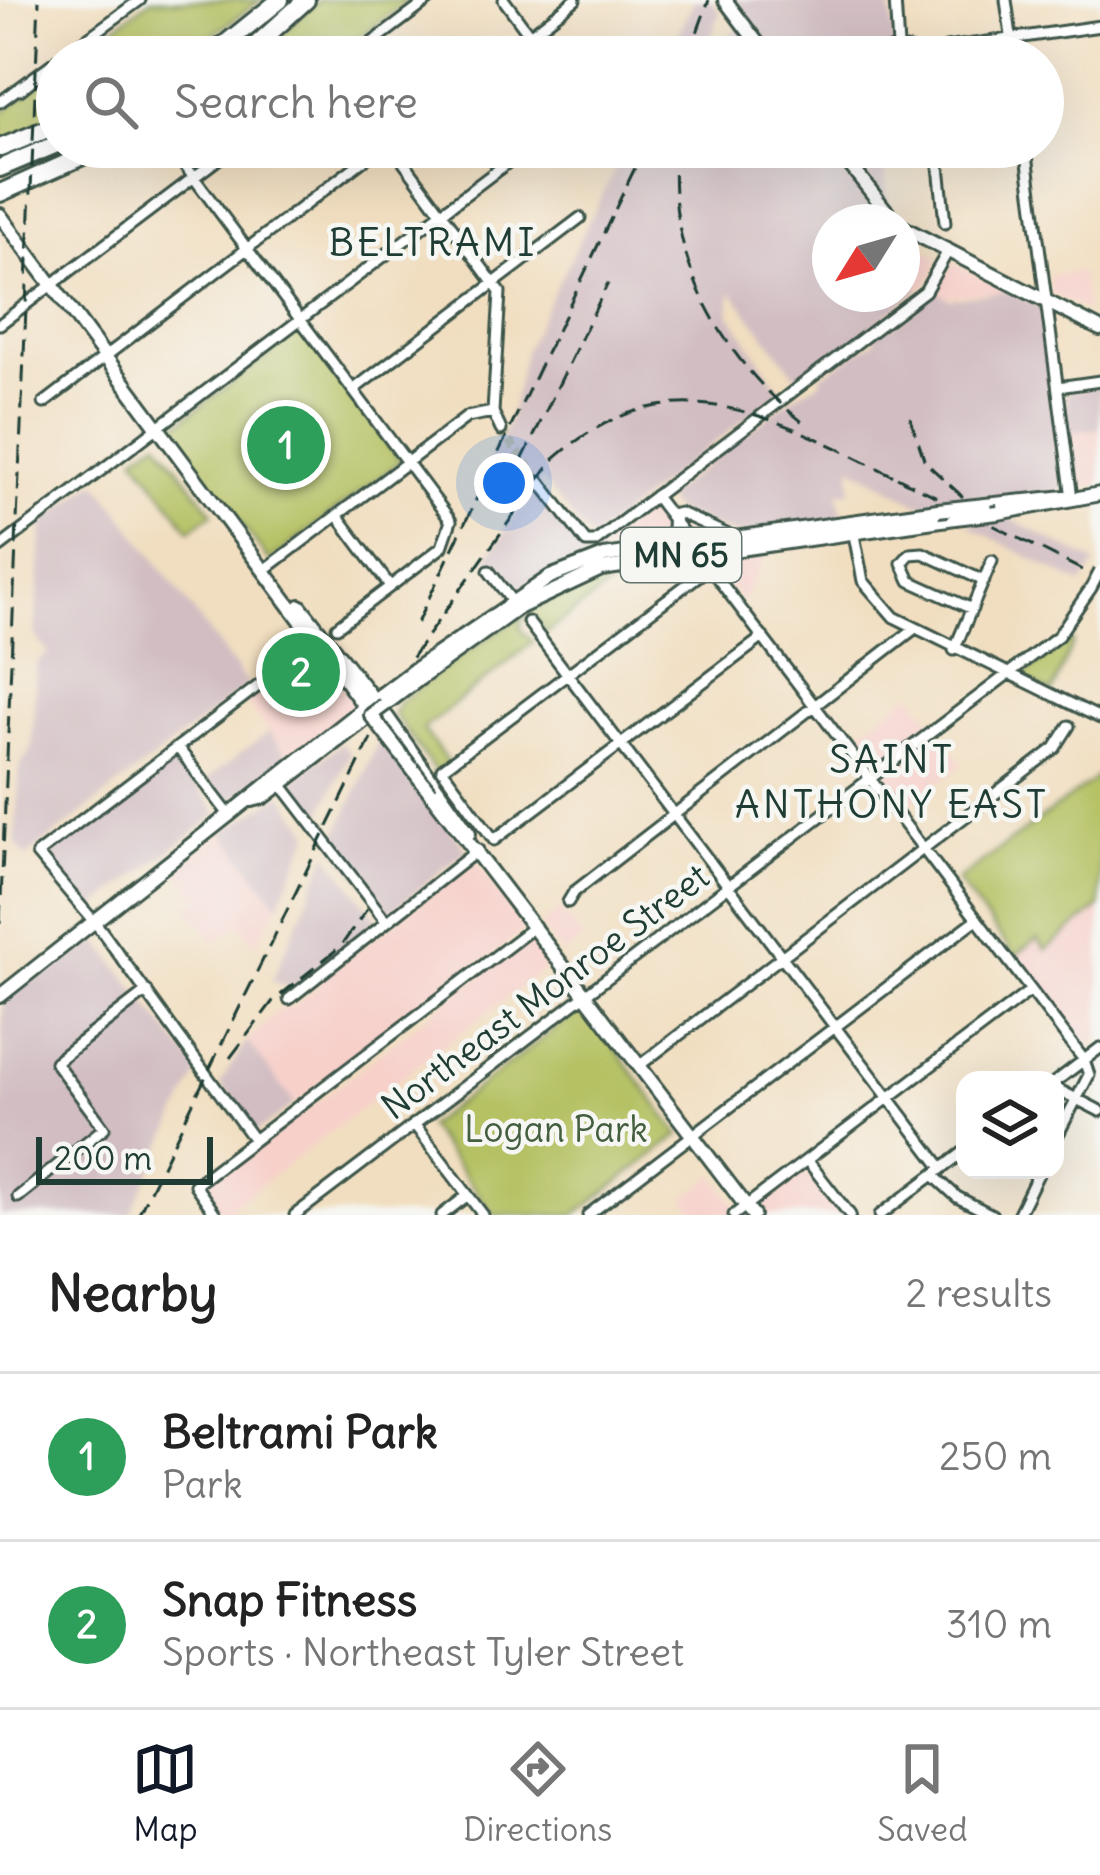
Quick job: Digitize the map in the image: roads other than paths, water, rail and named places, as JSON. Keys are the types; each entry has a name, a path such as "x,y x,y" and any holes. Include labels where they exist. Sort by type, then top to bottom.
{"highway":[{"path":"237,36 280,0"},
{"path":"266,36 306,0"},
{"path":"235,36 241,33"},
{"path":"0,148 36,133"},
{"path":"0,167 36,152"},
{"path":"0,193 56,168"}],"main road":[{"path":"725,0 752,36"},
{"path":"853,168 883,204"},
{"path":"0,215 750,1210"},
{"path":"920,236 1100,329"},
{"name":"MN 65","path":"514,604 588,573 733,537 998,513 1100,494"},
{"name":"MN 65","path":"0,995 416,674 583,562 653,548 695,547 938,510 1072,498"},
{"path":"653,548 672,538 672,518"},
{"path":"268,572 316,642 349,676"},
{"name":"MN 65","path":"0,986 92,922"}],"street":[{"path":"90,36 140,0"},
{"path":"381,36 429,0"},
{"path":"504,0 530,35 575,0"},
{"path":"895,0 897,36"},
{"path":"1006,0 1011,36"},
{"path":"1026,36 1100,26"},
{"path":"0,102 36,75"},
{"path":"186,168 450,518 442,547 337,627"},
{"path":"0,324 206,168"},
{"path":"44,404 353,168"},
{"path":"408,168 495,284 502,302 493,412 501,430"},
{"path":"0,547 501,168"},
{"path":"939,168 945,223"},
{"path":"1029,168 1072,498"},
{"path":"353,390 580,218"},
{"path":"540,482 590,543 925,291 948,251"},
{"path":"1058,387 1100,381"},
{"path":"268,572 466,417 493,412"},
{"path":"655,496 1084,1060 1088,1075 1064,1122"},
{"path":"672,518 680,513 733,537"},
{"path":"337,515 390,586"},
{"path":"852,526 867,589 885,611 1006,676 1100,718"},
{"path":"972,609 910,581 902,563 910,554 923,554 983,581"},
{"path":"954,650 992,560"},
{"path":"710,567 442,769 494,840 763,638"},
{"path":"489,571 514,604"},
{"name":"Northeast Monroe Street","path":"295,1215 1058,636 1100,571"},
{"path":"528,622 890,1098 938,1172 992,1215"},
{"path":"568,902 914,629"},
{"path":"254,1140 147,992 37,854 316,642"},
{"path":"640,1064 1055,748 1069,726"},
{"path":"178,748 230,816"},
{"path":"287,775 386,922"},
{"path":"289,999 478,850"},
{"path":"588,1215 977,919"},
{"path":"216,1215 195,1184 535,926"},
{"path":"734,1215 750,1210 808,1160 1031,990"},
{"path":"18,1197 104,1128 55,1062 147,992"},
{"path":"1064,1077 1100,1048"},
{"path":"1064,1091 1100,1111"},
{"path":"414,1124 483,1215"},
{"path":"880,1215 956,1158"},
{"path":"808,1160 850,1215"},
{"path":"1018,1215 1036,1179"},
{"path":"442,1215 468,1195"},
{"path":"895,1215 904,1197"}],"tunnel":[{"path":"501,430 540,482"}],"railway":[{"path":"37,36 39,0"},
{"path":"696,36 709,0"},
{"path":"0,923 36,71"},
{"path":"417,623 635,168"},
{"path":"675,168 679,226 704,301 747,368 804,423"},
{"path":"498,510 608,283"},
{"path":"138,1215 408,663 553,460 598,427 642,409 686,404 774,421 908,483"},
{"path":"910,417 925,462 964,498"},
{"path":"897,477 1100,579"},
{"path":"230,1058 273,1001 341,946 367,909"}],"place":[{"name":"Beltrami Park","path":"286,445"},
{"name":"Snap Fitness","path":"301,672"}],"district":[{"name":"BELTRAMI","path":"433,242"},
{"name":"SAINT ANTHONY EAST","path":"892,782"}],"park label":[{"name":"Logan Park","path":"556,1129"}]}
